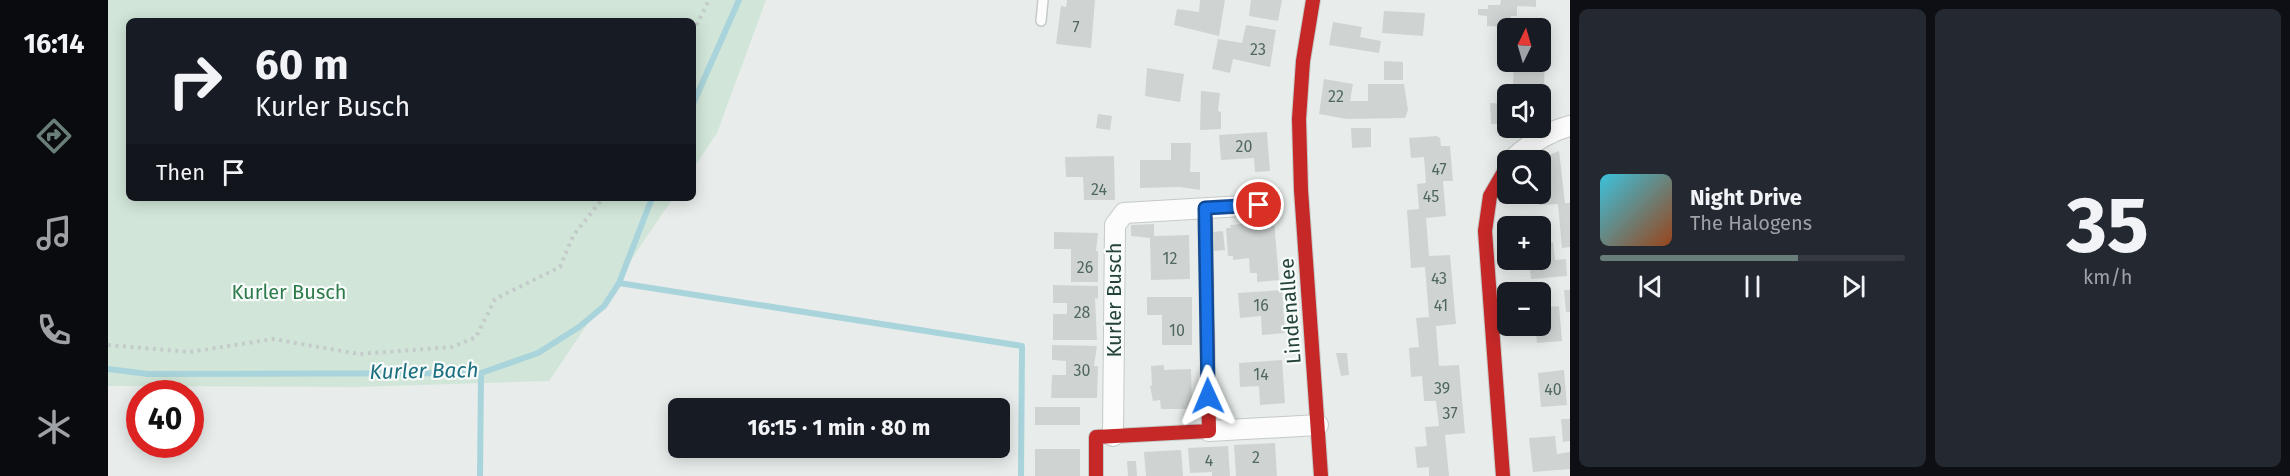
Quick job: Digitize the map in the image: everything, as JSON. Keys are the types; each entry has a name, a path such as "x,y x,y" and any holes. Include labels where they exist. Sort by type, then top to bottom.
{"street":[{"name":"Lindenallee","path":"1313,0 1303,61 1299,119 1301,189 1321,476"},
{"path":"1523,150 1555,130 1570,126"},
{"path":"1497,182 1491,192 1484,220 1503,476"},
{"name":"Kurler Busch","path":"1113,436 1115,225 1118,219 1124,213 1259,205"},
{"path":"1205,208 1209,431"},
{"path":"1096,476 1096,437 1318,425"}],"lane":[{"path":"1041,21 1043,0"}],"path":[{"path":"696,26 709,0"},
{"path":"108,345 190,352 273,339 359,354 452,347 476,337 495,299 560,267 573,236 601,201"}],"green space":[{"name":"Kurler Busch","path":"108,0 766,0 717,133 696,164 696,18 126,18 126,201 671,201 549,381 356,387 204,386 204,380 126,380 126,386 108,386"}],"building":[{"path":"1067,0 1095,0 1091,48 1056,44 1061,6 1066,7"},
{"path":"1200,0 1225,0 1219,36 1174,25 1177,9 1199,12"},
{"path":"1251,0 1282,0 1278,21 1249,16"},
{"path":"1501,0 1536,0 1536,7 1517,6 1517,16 1497,18 1497,26 1487,26 1487,16 1478,15 1478,9 1488,9 1488,5 1500,5"},
{"path":"1384,11 1425,13 1423,36 1382,33"},
{"path":"1333,22 1362,27 1360,37 1381,41 1379,53 1329,45"},
{"path":"1246,25 1276,30 1270,67 1233,59 1230,73 1212,69 1218,39 1242,43"},
{"path":"1384,61 1403,62 1403,80 1384,80"},
{"path":"1147,68 1184,74 1180,102 1145,96"},
{"path":"1514,72 1544,72 1544,84 1513,84"},
{"path":"1324,79 1353,84 1350,101 1368,101 1368,84 1404,84 1408,110 1405,118 1347,119 1319,114"},
{"path":"1201,91 1220,93 1218,111 1221,112 1221,129 1200,130"},
{"path":"1490,103 1497,103 1497,124 1491,124"},
{"path":"1098,114 1112,116 1110,130 1096,128"},
{"path":"1351,128 1371,128 1371,147 1352,148"},
{"path":"1267,132 1270,171 1255,172 1254,158 1221,160 1219,135"},
{"path":"1437,136 1440,138 1441,146 1450,146 1453,181 1443,181 1446,216 1426,218 1429,256 1450,255 1456,324 1436,326 1439,366 1459,365 1465,433 1445,435 1449,476 1429,476 1429,467 1417,468 1415,447 1427,446 1425,427 1439,426 1436,401 1424,401 1422,376 1411,377 1409,348 1419,347 1416,318 1429,317 1425,267 1411,268 1407,210 1419,209 1417,184 1426,183 1424,157 1411,158 1409,138"},
{"path":"1171,143 1191,143 1190,172 1200,172 1200,190 1180,187 1140,188 1140,160 1171,160"},
{"path":"1559,151 1565,203 1570,203 1570,247 1562,248 1558,204 1539,205 1551,204 1551,154"},
{"path":"1114,156 1115,200 1084,200 1083,177 1066,177 1065,157"},
{"path":"1274,221 1279,280 1257,282 1257,273 1250,273 1249,258 1233,260 1233,256 1228,256 1226,228 1231,228 1230,225"},
{"path":"1154,224 1154,236 1189,235 1190,279 1151,280 1150,238 1131,236 1131,225"},
{"path":"1223,231 1225,250 1213,251 1213,232"},
{"path":"1054,232 1098,233 1096,251 1098,251 1098,282 1071,282 1071,249 1054,249"},
{"path":"1551,242 1553,242 1555,260 1566,259 1567,276 1531,279 1530,270 1551,270"},
{"path":"1053,285 1098,286 1098,299 1095,298 1097,340 1053,340 1053,314 1067,314 1067,303 1053,303"},
{"path":"1282,290 1285,333 1262,335 1261,316 1240,318 1238,293"},
{"path":"1564,290 1570,290 1570,312 1566,312"},
{"path":"1147,297 1192,297 1192,345 1162,345 1162,315 1147,315"},
{"path":"1559,306 1562,341 1537,343 1536,336 1551,336 1551,307"},
{"path":"1052,345 1097,346 1094,366 1098,366 1097,398 1051,398 1052,375 1066,375 1066,361 1052,360"},
{"path":"1336,353 1347,353 1349,375 1341,376"},
{"path":"1282,360 1285,403 1260,405 1259,386 1240,387 1239,363"},
{"path":"1164,365 1164,370 1191,369 1192,409 1161,409 1160,400 1153,401 1150,386 1152,385 1151,366"},
{"path":"1564,370 1567,405 1541,407 1538,373"},
{"path":"1035,407 1080,407 1080,425 1035,425"},
{"path":"1561,419 1570,419 1570,441 1563,442"},
{"path":"1555,436 1557,454 1570,452 1570,469 1533,472 1529,438"},
{"path":"1275,443 1277,476 1236,476 1234,445"},
{"path":"1228,446 1230,476 1212,476 1212,472 1190,473 1188,448"},
{"path":"1035,449 1080,449 1080,476 1035,476"},
{"path":"1181,450 1183,476 1146,476 1144,452"},
{"path":"1127,461 1136,461 1137,476 1128,476"}],"waterway":[{"name":"Kurler Bach","path":"696,97 739,0"},
{"name":"Kurler Bach","path":"108,369 148,374 481,373 538,353 579,327 604,306 619,283 651,201"},
{"path":"619,283 1022,346 1021,476"},
{"path":"480,476 481,373"}],"traffic: jam":[{"path":"1313,0 1303,61 1299,119 1301,190 1321,476"},
{"path":"1497,184 1490,196 1485,231 1503,476"},
{"path":"1096,476 1096,437 1209,431 1205,208"}],"route":[{"path":"1208,396 1205,208 1259,205"}]}
